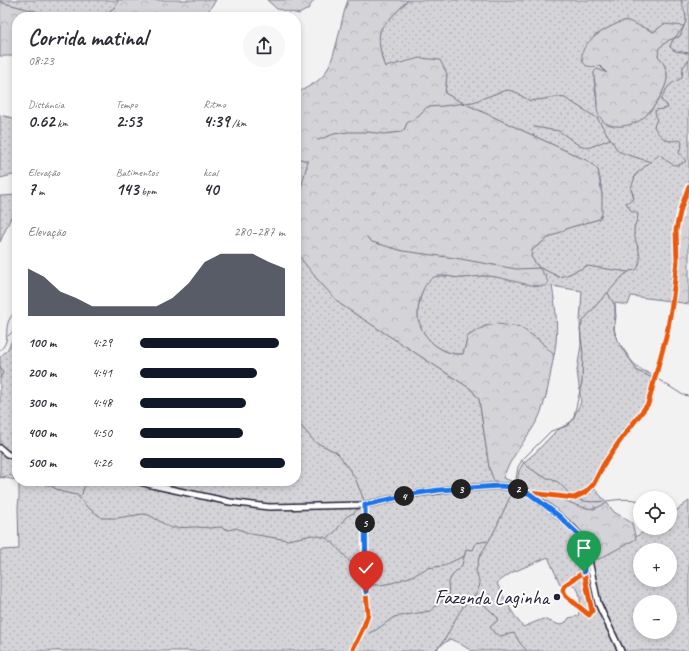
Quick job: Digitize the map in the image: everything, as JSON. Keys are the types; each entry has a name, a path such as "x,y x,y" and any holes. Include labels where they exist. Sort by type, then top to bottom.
{"main road":[{"path":"0,448 12,456"},
{"path":"157,486 248,505 269,507 365,505 412,494 446,490 505,486 520,489 530,494 566,522 584,542 598,603 602,614 622,651"}],"street":[{"path":"530,494 569,498 577,497 586,492 593,485 604,464 629,428 648,404 667,334 677,261 676,230 681,208 689,186"},
{"path":"352,651 368,615 365,582 365,505"},
{"path":"584,542 582,556 592,611 589,615 566,596 563,590 565,585 584,572"}],"green space":[{"path":"0,0 118,0 115,7 108,12 38,12 0,2"},
{"path":"118,0 216,0 208,12 108,12 115,7"},
{"path":"267,0 314,0 308,9 301,13 277,9"},
{"path":"348,0 408,0 380,31 380,47 385,67 420,58 440,60 447,74 445,93 590,162 598,170 602,195 602,214 599,219 568,228 548,238 532,250 531,257 546,277 548,283 546,286 525,284 489,276 462,278 438,276 428,281 420,299 418,317 420,325 428,338 440,349 455,354 463,354 468,336 485,326 498,324 520,327 539,340 554,355 548,388 541,412 534,426 510,462 503,478 517,483 515,485 505,486 494,481 489,467 479,399 471,389 340,304 317,279 301,258 301,188 308,161 301,159 301,91 320,79 330,64"},
{"path":"408,0 689,0 689,188 683,204 670,301 631,296 628,305 615,303 614,328 619,344 634,364 656,378 648,401 615,445 596,481 594,488 607,503 598,508 590,509 575,505 556,497 606,555 635,539 635,537 638,535 677,535 677,510 689,501 689,651 472,651 450,639 433,651 0,651 0,550 19,549 19,486 301,486 301,257 317,279 340,304 471,389 479,399 489,467 494,480 517,483 519,471 523,463 556,431 572,421 581,402 577,370 581,345 580,321 582,291 552,286 556,320 556,347 554,355 539,340 498,324 485,326 468,336 463,354 448,352 440,349 423,332 418,311 421,295 425,285 430,279 437,276 462,278 491,276 538,287 546,277 531,257 532,250 548,238 568,228 599,219 602,195 598,170 590,162 445,93 447,74 393,66 385,67 380,47 380,31","holes":["618,23 648,29 654,32 665,26 678,26 680,36 669,40 658,48 658,56 667,72 666,84 657,102 648,114 638,121 628,125 617,126 598,113 594,79 597,69 607,74 600,66 594,36","548,557 560,584 570,584 577,589 580,598 578,616 569,618 566,622 560,625 543,619 523,627 508,606 497,583 511,573"]},
{"path":"0,2 38,12 12,12 12,56 0,56"},
{"path":"626,20 654,32 664,24 684,26 680,36 669,40 659,48 658,56 665,66 667,78 664,89 657,102 639,121 624,126 613,126 603,121 597,110 594,72 597,69 607,73 600,66 593,67 584,64 582,55 584,48 596,35"},
{"path":"0,115 12,118 12,175 0,178"},
{"path":"301,159 309,161 301,189"},
{"path":"689,188 689,304 670,301 683,204"},
{"path":"12,195 12,215 0,242 0,196"},
{"path":"12,340 12,476 0,478 0,357 8,349"},
{"path":"541,496 556,497 578,506 594,509 607,503 614,512 632,523 633,535 635,535 636,539 599,559 593,558 589,552 587,544 538,498"}],"waterway":[{"path":"681,0 686,19 684,26 673,40 670,47 675,51 689,53"},
{"path":"515,485 518,467 522,460 551,431 567,426 573,420 582,382 583,353 580,329 583,321 623,276 630,271 636,270 639,265 640,255 634,235 638,215 636,212 632,212 626,203 634,199 631,188 636,174 660,154 675,165 682,164 686,161 679,153 682,143 681,141 666,140 658,133 654,126 657,119 655,112 656,110 668,108 667,105 661,100 669,86 682,78 683,67 689,60"},
{"path":"318,140 334,134 348,132 384,134 401,132 404,130 407,123 418,116 427,107 473,102 508,90 515,92 530,101 559,97 565,98 597,118 618,151 651,162"},
{"path":"534,127 559,131 577,144 588,148 610,139"},
{"path":"367,237 372,242 403,251 455,258 516,269 541,268 559,277 587,266 628,272"},
{"path":"608,293 615,306 616,317 614,329 617,340 637,371 653,378"},
{"path":"0,350 5,344 7,326 12,316"},
{"path":"8,336 12,332"},
{"path":"0,366 3,373 0,378"},
{"path":"656,378 683,395 689,396"},
{"path":"301,426 315,442 336,452 340,456 355,478 364,500 362,503"},
{"path":"522,461 540,475 558,482 572,496"},
{"path":"0,477 12,479"},
{"path":"51,486 62,492 77,495 86,506 102,518 117,518 143,514 149,515 171,528 220,527 229,530 236,528 251,534 288,540 312,535 324,537 333,543 352,564 361,584 363,585"},
{"path":"79,497 82,494 84,486"},
{"path":"513,490 495,530 479,558 476,571 480,584 476,595 478,599 498,618 497,621 490,627 494,633 500,636 514,633 527,651"},
{"path":"576,499 592,502 624,499 633,500"},
{"path":"327,538 335,532 346,517 355,512 359,507"},
{"path":"369,633 376,630 394,617 430,611 449,595 448,583 454,573 462,565 466,549 473,550 476,543 487,541"},
{"path":"367,585 392,583 415,575 427,568 443,566 464,556"},
{"path":"435,651 443,642 457,616 476,594"}],"cycle path":[{"path":"530,493 574,498 586,492 593,485 604,464 648,404 667,333 677,261 676,230 681,208 689,186"},
{"path":"352,651 368,615 365,582 365,505"},
{"path":"584,541 584,568 592,611 589,615 566,596 563,590 565,585 584,572"}],"place":[{"name":"Fazenda Laginha","path":"557,597"}],"route":[{"path":"366,592 365,505 412,494 439,490 505,486 520,489 530,494 559,516 581,537 584,542 582,556 584,572"}]}
